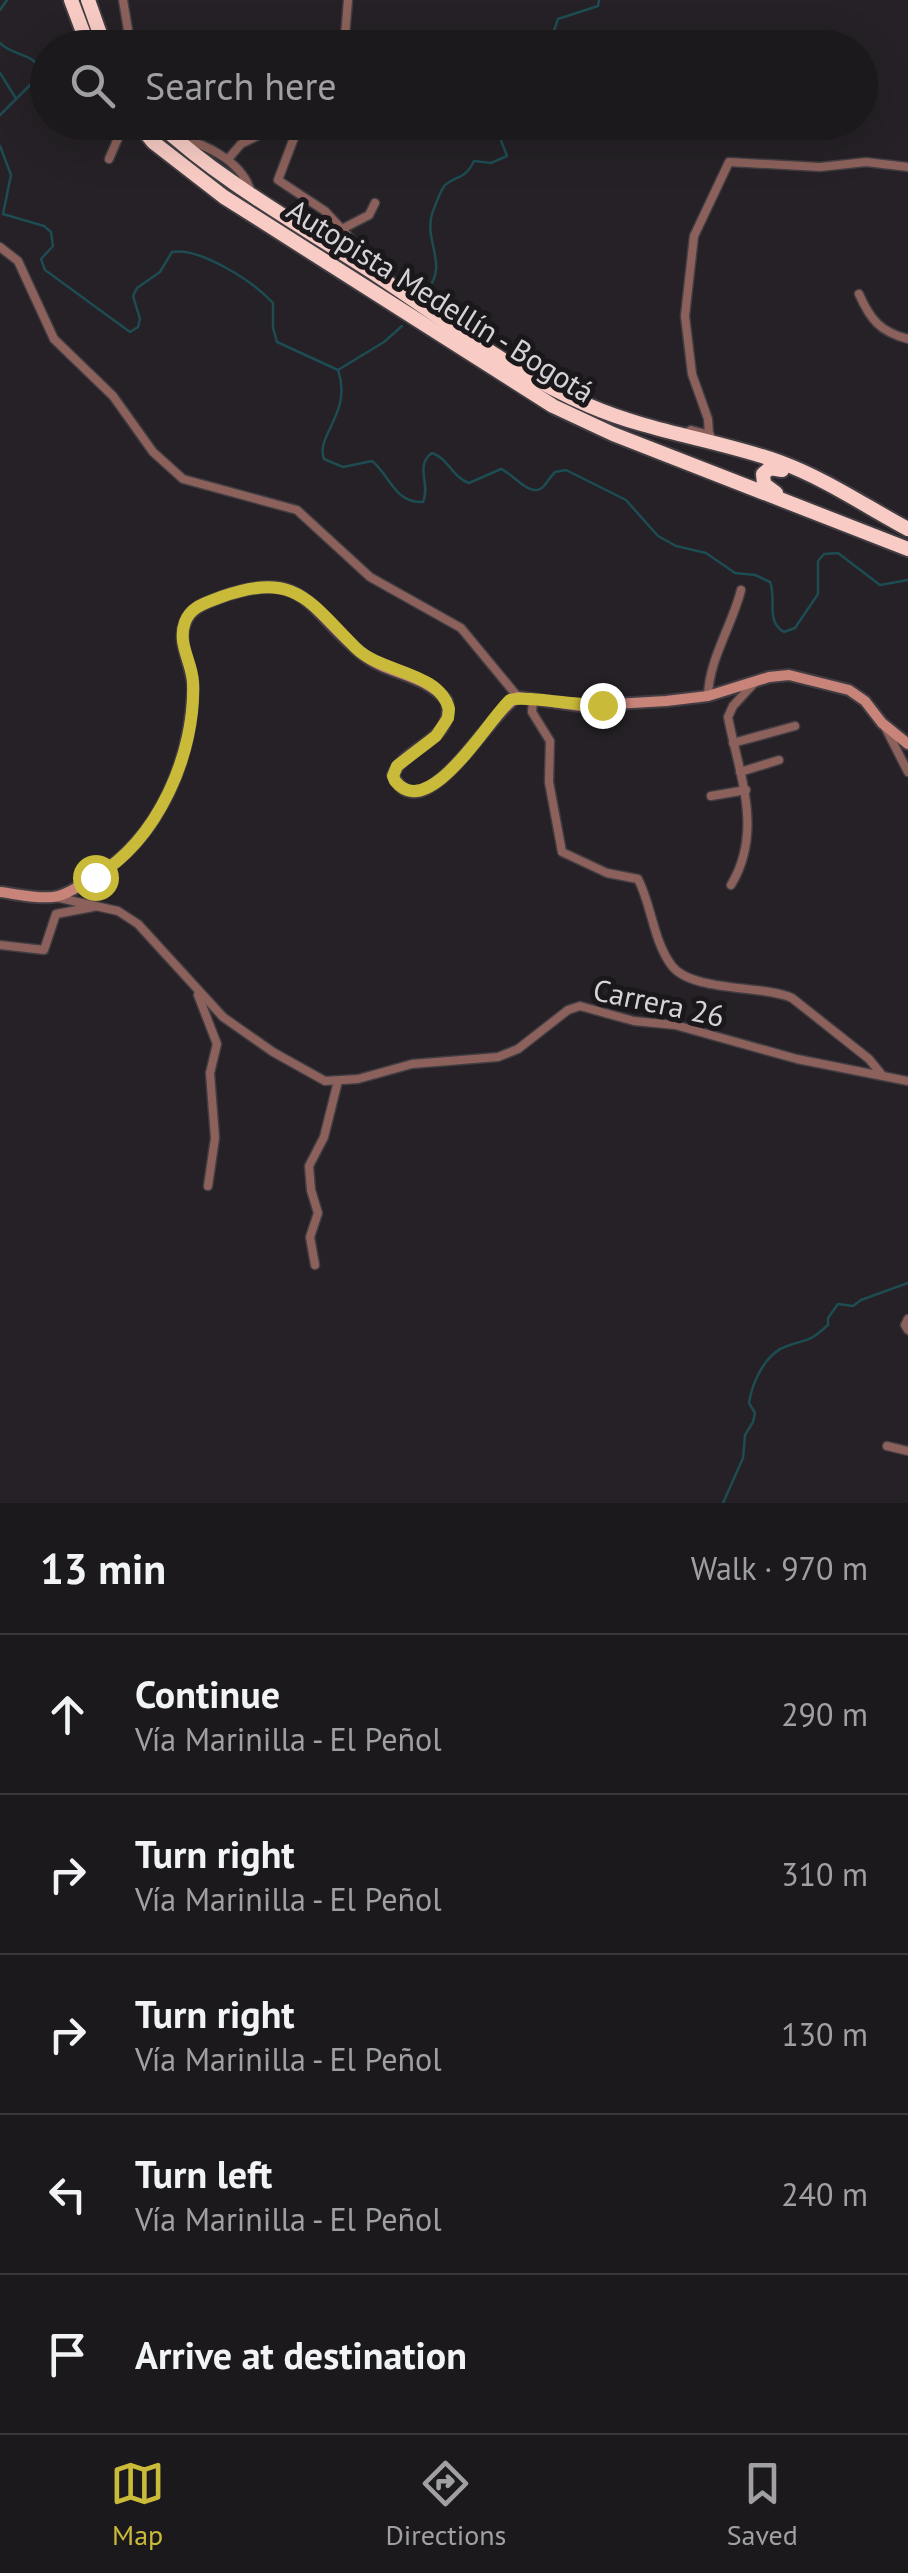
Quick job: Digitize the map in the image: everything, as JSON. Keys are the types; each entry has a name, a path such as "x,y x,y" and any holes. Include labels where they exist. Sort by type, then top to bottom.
{"highway":[{"path":"71,0 82,30"},
{"path":"88,0 99,30"},
{"name":"Autopista Medellín - Bogotá","path":"151,140 224,198 522,388 613,434 908,549"},
{"name":"Autopista Medellín - Bogotá","path":"176,140 429,313 563,394 618,417 794,468 908,529"},
{"path":"820,516 811,506 766,488 762,478 766,470 780,468 838,496 852,496"}],"main road":[{"path":"0,892 54,897 95,877 124,857 143,836 180,768 193,692 183,646 186,620 200,605 253,588 287,589 312,603 362,654 440,693 449,709 443,728 394,772 395,781 407,791 420,792 444,776 474,746 501,709 518,697 580,706 708,696 789,675 840,685 858,695 882,723 908,744"}],"street":[{"path":"122,0 127,30"},
{"path":"346,30 348,0"},
{"path":"109,159 117,140"},
{"path":"188,140 228,159 248,183 250,193"},
{"path":"228,159 249,140"},
{"path":"293,140 278,180 282,186 325,211 382,269 390,284"},
{"path":"709,435 708,419 692,374 684,316 694,236 729,162 830,167 866,162 908,167"},
{"path":"342,229 369,216 375,203"},
{"path":"0,247 18,261 54,339 112,396 153,452 183,479 296,510 370,576 461,628 518,697"},
{"path":"859,294 869,317 880,328 908,338"},
{"path":"683,435 691,430 709,435 724,440 729,448"},
{"path":"708,696 712,667 734,620 741,590"},
{"path":"731,886 740,871 746,847 748,805 729,712 758,680"},
{"path":"533,700 532,712 550,741 548,782 562,852 606,872 638,879 654,929 672,966 679,972 722,986 792,998 882,1075"},
{"path":"882,723 908,772"},
{"path":"733,743 794,726"},
{"path":"740,772 779,760"},
{"path":"711,796 746,790"},
{"path":"54,897 118,911 138,924 224,1016 272,1052 313,1076 338,1081 324,1137 309,1166 310,1190 318,1213 310,1237 316,1264"},
{"path":"0,945 44,950 56,914 102,906"},
{"path":"194,986 217,1044 210,1073 215,1138 208,1186"},
{"name":"Carrera 26","path":"338,1081 412,1064 498,1057 580,1006 634,1021 675,1025 797,1059 908,1081"},
{"path":"908,1319 908,1330"},
{"path":"888,1446 908,1451"}],"waterway":[{"path":"0,10 7,0"},
{"path":"554,30 558,19 598,6 599,0"},
{"path":"0,43 30,59"},
{"path":"0,73 15,97"},
{"path":"0,115 30,85"},
{"path":"428,289 436,271 430,224 443,188 464,174 474,161 491,163 507,156 501,140"},
{"path":"0,146 11,175 3,214 44,226 51,232 53,246 41,259 45,270 130,332 138,327 140,319 133,296 137,288 160,272 172,252 197,255 240,276 273,303 277,342 338,370 341,399 324,441 324,459 343,467 372,461 405,498 423,502 423,469 432,453 469,483 501,469 534,490 544,486 555,472 566,470 626,500 658,536 676,546 706,553 735,573 755,575 770,582 773,616 784,632 795,628 818,594 818,561 824,554 838,553 880,585 908,580"},
{"path":"338,370 402,326"},
{"path":"723,1503 743,1458 745,1435 755,1413 749,1403 766,1362 779,1350 821,1331 838,1304 853,1306 908,1283"}],"route":[{"path":"95,877 130,851 169,793 180,768 192,706 192,674 183,646 184,626 194,609 229,594 272,586 299,594 362,654 440,693 449,709 443,728 394,772 395,781 407,791 420,792 444,776 510,700 518,697 558,704 602,705"}]}
